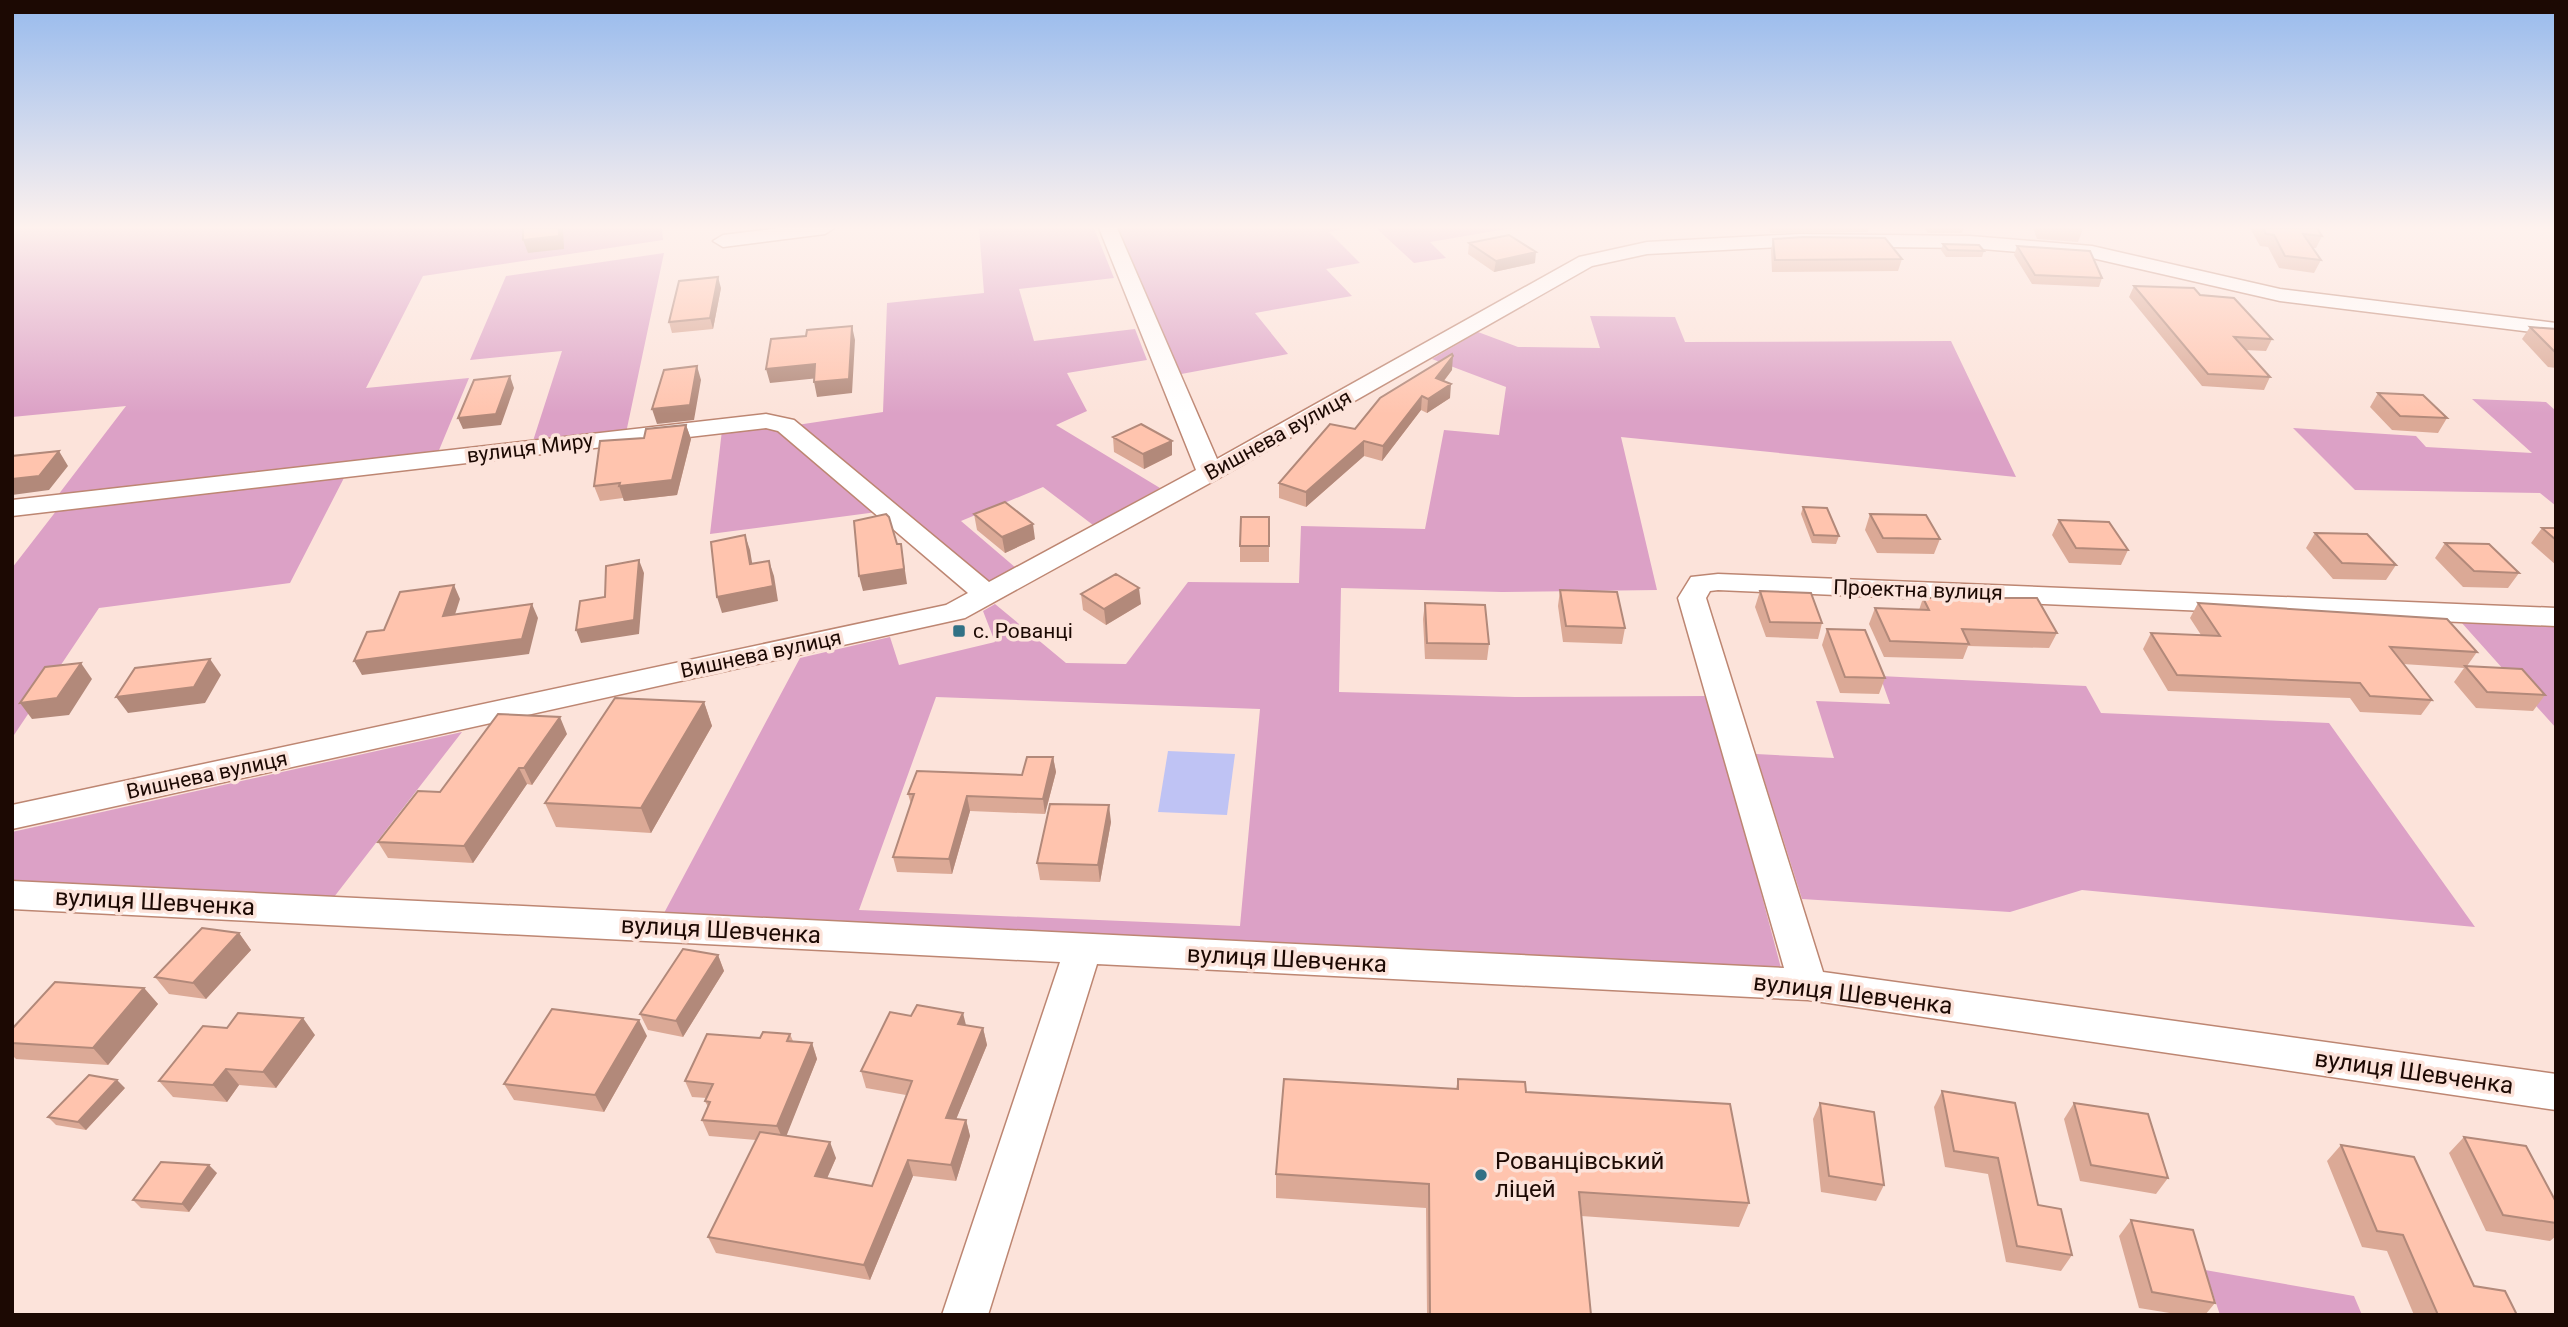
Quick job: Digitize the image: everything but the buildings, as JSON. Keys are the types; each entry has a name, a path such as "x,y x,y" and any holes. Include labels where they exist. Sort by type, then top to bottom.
{"street":[{"path":"1134,290 1210,473"},
{"name":"Вишнева вулиця","path":"12,817 955,612 1210,473 1535,290"},
{"name":"Вишнева вулиця","path":"2258,290 2280,295 2556,329"},
{"name":"вулиця Миру","path":"12,508 766,421 786,425 987,595"},
{"name":"Проектна вулиця","path":"1808,985 1692,598 1701,583 2556,617"},
{"name":"вулиця Шевченка","path":"12,895 1808,985 2556,1093"},
{"path":"965,1315 1084,947"}],"shaded area":[{"path":"12,290 416,290 366,388 469,378 437,455 55,499 126,406 12,417"},
{"path":"500,290 656,290 626,433 532,444 562,351 470,360"},
{"path":"984,290 1019,290 1034,341 1135,329 1147,360 1067,373 1087,411 1056,425 1160,488 1093,525 1043,487 961,521 1016,568 987,584 797,425 883,412 887,303 984,293"},
{"path":"1141,290 1346,290 1352,296 1255,313 1288,354 1176,375"},
{"path":"1590,316 1675,317 1685,342 1951,341 2016,477 1621,437 1657,590 1502,592 1341,588 1339,692 1515,697 1709,696 1781,968 663,915 800,658 890,637 899,665 995,642 983,611 995,604 1066,663 1126,664 1188,582 1299,583 1301,526 1425,529 1444,430 1499,435 1506,387 1432,359 1478,332 1518,347 1600,348","holes":["936,697 1260,709 1240,926 859,910"]},
{"path":"2472,399 2546,402 2556,411 2556,506 2540,493 2355,490 2293,428 2416,436 2426,447 2532,453"},
{"path":"763,425 779,429 877,512 710,534 722,430"},
{"path":"346,474 290,583 99,608 12,738 12,568 60,506"},
{"path":"2461,622 2556,626 2556,728"},
{"path":"1880,676 2086,686 2101,713 2329,723 2475,927 2082,890 2010,912 1802,899 1756,754 1834,758 1816,701 1890,704"},
{"path":"462,732 334,897 12,881 12,832"},
{"path":"2205,1270 2354,1296 2362,1315 2220,1315"}],"water":[{"path":"1168,751 1235,754 1227,815 1158,812"}],"place":[{"name":"с. Рованці","path":"959,631"},
{"name":"Рованцівський ліцей","path":"1481,1175"}]}
